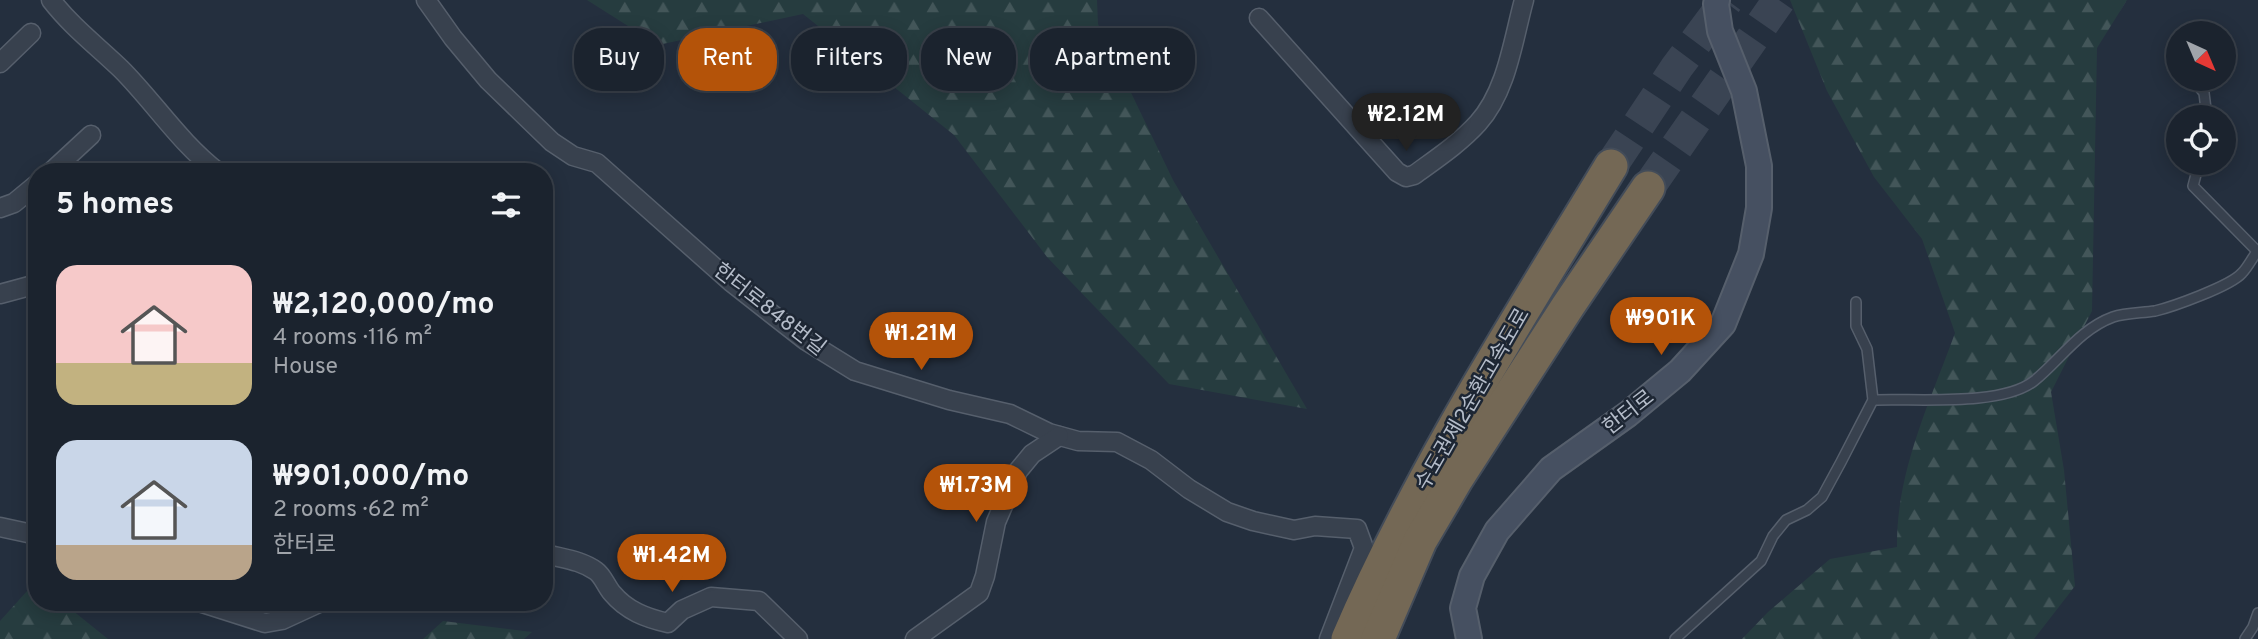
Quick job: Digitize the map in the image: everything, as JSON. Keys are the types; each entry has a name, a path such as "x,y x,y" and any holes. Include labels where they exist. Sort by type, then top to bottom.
{"highway":[{"name":"수도권제2순환고속도로","path":"1348,639 1373,580 1451,431 1611,166"},
{"name":"수도권제2순환고속도로","path":"1378,639 1420,541 1457,478 1648,188"}],"main road":[{"name":"한터로","path":"1469,639 1463,608 1472,576 1497,531 1551,469 1628,414 1680,371 1723,324 1751,254 1759,208 1759,166 1744,91 1720,31 1715,1"}],"street":[{"path":"51,0 90,43 120,68 204,163"},
{"name":"한터로848번길","path":"426,0 488,80 552,142 573,156 597,163 732,282 805,340 855,370 949,400 1010,414 1078,442 1117,442 1151,460 1189,489 1227,512 1253,521 1294,530 1314,526 1357,529 1364,548 1329,639"},
{"path":"1259,18 1397,172 1406,177 1414,175 1460,141 1490,107 1501,83 1524,0"},
{"path":"0,63 31,33"},
{"path":"61,163 91,135"},
{"path":"0,208 14,203 28,191"},
{"path":"0,294 28,286"},
{"path":"915,639 979,593 996,522 1018,471 1032,454 1059,436"},
{"path":"0,527 28,533"},
{"path":"553,556 583,563 599,573 611,592 646,618 668,623 682,610 711,597 759,601 798,639"},
{"path":"227,611 265,623 282,620 302,611"}],"lane":[{"path":"1872,400 1971,398 2018,389 2032,383 2077,339 2099,323 2114,317 2158,310 2226,285 2242,274 2258,252 2193,186 2196,175"},
{"path":"1675,639 1761,561 1773,536 1786,520 1807,510 1822,497 1872,400 1867,349 1856,326 1856,302"},
{"path":"2245,639 2255,628 2258,613"}],"green space":[{"path":"587,0 1097,0 1100,28 1030,28 1030,91 1130,91 1173,180 1307,409 1169,384 1047,257 954,135 899,91 907,91 907,28 820,28 803,14 738,28 678,28 678,41 664,44 664,28 631,28"},
{"path":"1790,0 2127,0 2097,48 2092,311 2051,392 2064,470 2075,586 2034,639 1742,639 1768,612 1830,559 1897,547 1898,519 1908,465 1955,333 1922,239 1874,177 1827,91"},
{"path":"28,590 28,611 73,611 108,639 0,639 0,621"},
{"path":"443,621 532,632 524,639 423,639"}],"tunnel":[{"path":"1611,166 1677,67 1727,0"},
{"path":"1648,188 1779,0"}]}
